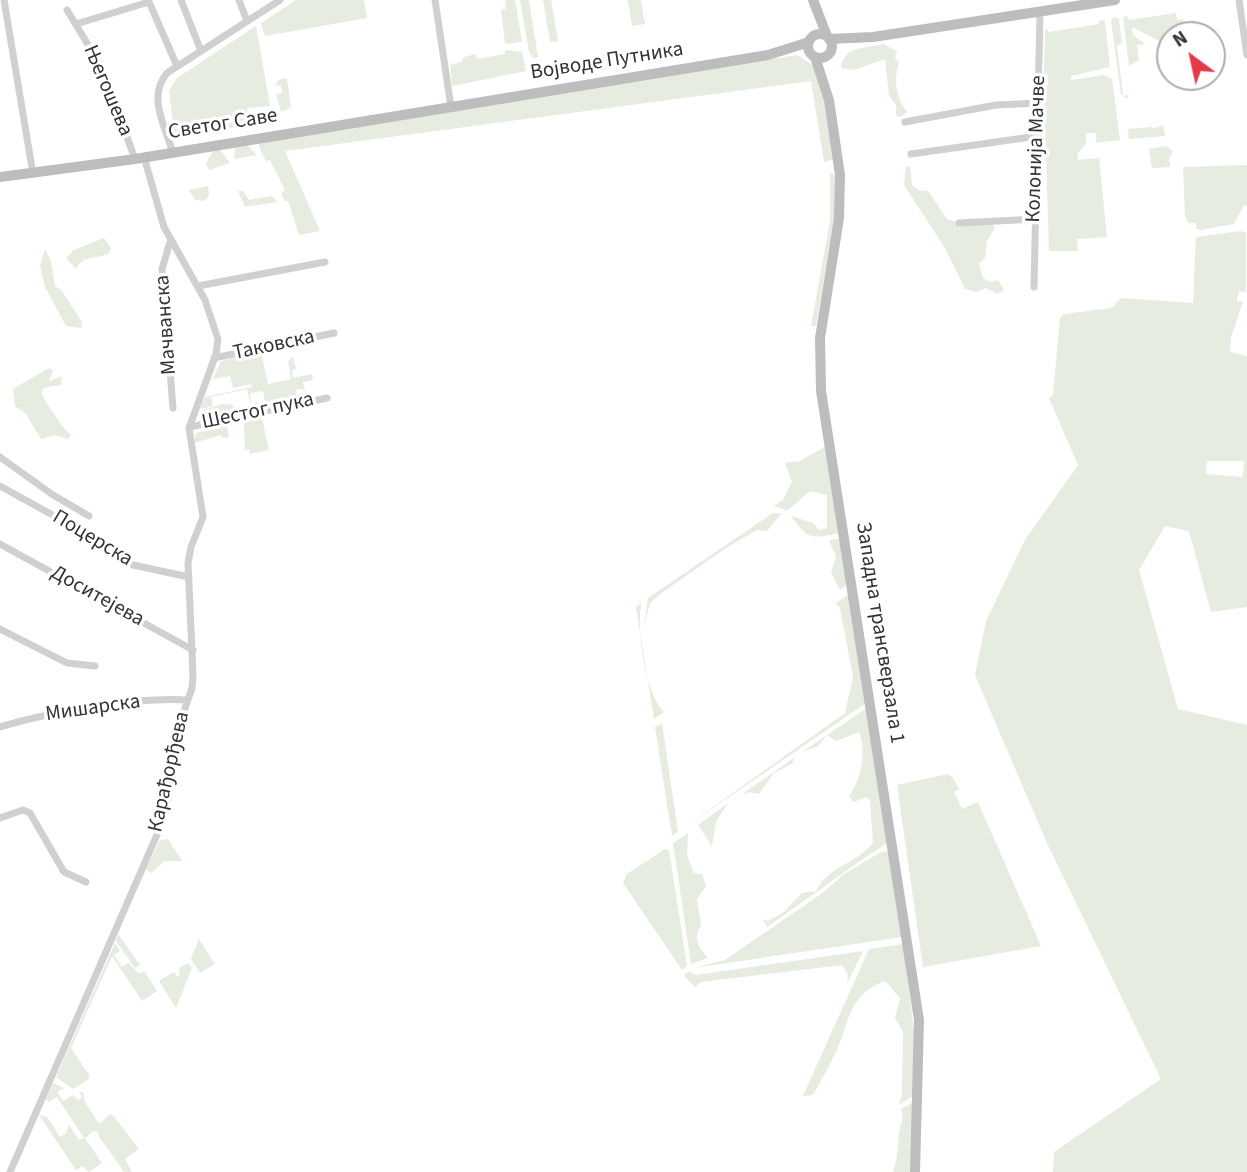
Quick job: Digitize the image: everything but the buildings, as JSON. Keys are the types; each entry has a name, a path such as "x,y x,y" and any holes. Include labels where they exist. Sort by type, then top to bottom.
{"main road":[{"name":"Западна трансверзала 1","path":"812,0 819,22 828,37 829,100"},
{"name":"Западна трансверзала 1","path":"812,0 810,40 829,100 839,164 840,208 823,304 820,379 919,1020 915,1172"},
{"path":"828,37 873,37 1115,0"},
{"name":"Војводе Путника","path":"768,55 810,40 819,34 828,37"},
{"path":"830,54 873,37"},
{"name":"Војводе Путника","path":"451,107 768,55 830,54"},
{"name":"Светог Саве","path":"0,177 173,153 451,107"}],"street":[{"path":"4,0 33,174"},
{"path":"181,0 201,51"},
{"path":"239,0 247,21"},
{"path":"173,153 156,91 159,82 177,66 281,0"},
{"path":"435,0 451,107"},
{"path":"1239,0 1247,55"},
{"name":"Његошева","path":"76,24 149,2 177,66"},
{"name":"Његошева","path":"67,10 101,66 139,158"},
{"name":"Колонија Мачве","path":"1034,287 1040,11"},
{"path":"905,122 996,105 1038,103"},
{"path":"911,154 1038,136"},
{"name":"Карађорђева","path":"10,1172 163,821 169,795 174,740 192,688 189,577 191,547 203,517 190,426 214,358 216,329 198,286 170,242 139,158"},
{"path":"959,223 1035,219"},
{"name":"Мачванска","path":"170,242 162,269 173,408"},
{"path":"198,286 325,262"},
{"name":"Таковска","path":"214,358 334,333"},
{"name":"Шестог пука","path":"190,426 327,398"},
{"path":"0,457 53,495 89,516"},
{"name":"Поцерска","path":"0,486 107,545 133,565 189,577"},
{"name":"Доситејева","path":"0,544 193,650"},
{"path":"0,629 67,663 95,666"},
{"name":"Мишарска","path":"0,727 45,715 157,700 187,700"},
{"path":"0,818 23,810 30,813 64,872 86,882"}],"shaded area":[{"path":"296,0 364,0 367,18 265,36 261,23"},
{"path":"505,0 515,0 522,42 505,44 501,10 506,9"},
{"path":"520,0 529,0 538,57 533,58 529,52"},
{"path":"543,0 551,0 558,41 550,42"},
{"path":"628,0 641,0 645,24 632,26"},
{"path":"1176,13 1177,20 1183,21 1156,21 1156,39 1132,27 1133,35 1145,44 1137,45 1139,60 1129,66 1123,17 1127,16 1129,20"},
{"path":"1114,17 1119,19 1122,44 1117,45 1123,96 1111,21"},
{"path":"1100,20 1105,21 1110,67 1071,76 1071,80 1104,75 1112,79 1120,140 1096,143 1096,133 1086,133 1086,144 1077,154 1078,160 1099,158 1107,237 1077,239 1078,251 1049,251 1044,88 1048,85 1048,75 1044,74 1045,28 1049,32 1099,24"},
{"path":"256,26 270,106 247,108 249,124 267,122 179,136 174,132 169,91 177,78"},
{"path":"883,44 897,51 897,89 907,112 901,117 896,116 896,105 889,95 885,59 854,70 841,68 846,55 851,52"},
{"path":"505,50 522,52 526,71 452,86 450,61 451,65 461,62 464,57 476,54 477,59 505,54"},
{"path":"797,55 814,66 820,77 835,159 824,162 811,81 285,151 320,231 299,235 288,201 285,201 281,194 285,190 270,160 266,161 259,147 259,140"},
{"path":"287,78 291,107 281,112 276,94 282,93 281,85 275,86 278,80"},
{"path":"1163,125 1165,136 1129,139 1128,129 1153,129"},
{"path":"246,144 257,155 234,159 235,147"},
{"path":"1166,146 1173,151 1169,159 1171,167 1152,168 1149,149"},
{"path":"214,150 220,150 230,163 209,170 206,163"},
{"path":"1247,165 1247,206 1244,205 1234,224 1201,230 1196,229 1196,223 1188,223 1185,216 1183,167"},
{"path":"906,166 910,167 912,185 918,190 928,191 947,219 959,223 970,218 993,225 995,228 987,241 985,258 979,264 983,278 990,282 998,280 1004,290 997,294 986,288 976,292 965,289 945,248 904,185"},
{"path":"830,173 836,175 837,200 816,326 811,326 830,221"},
{"path":"208,186 209,196 204,201 195,200 189,190"},
{"path":"238,191 243,191 249,200 272,196 277,202 245,207"},
{"path":"1241,231 1246,233 1246,292 1239,291 1237,301 1243,302 1231,337 1230,352 1247,356 1247,607 1211,612 1189,531 1165,526 1139,570 1178,709 1247,725 1247,1172 1053,1172 1054,1152 1161,1079 1047,843 975,675 986,621 1025,540 1078,465 1049,398 1053,395 1060,318 1064,314 1112,308 1121,298 1193,303 1196,237","holes":["1207,461 1244,461 1243,477 1206,474"]},
{"path":"104,238 111,248 109,253 87,259 76,269 66,258 74,250"},
{"path":"45,249 51,261 55,286 61,290 82,322 81,328 66,326 45,287 40,266"},
{"path":"261,352 268,384 291,379 288,362 293,356 296,369 292,370 293,378 312,374 313,380 303,382 305,392 302,389 295,390 297,397 304,399 256,409 255,403 265,401 263,391 250,393 252,410 247,389 211,397 213,406 200,409 205,397 252,387 251,384 233,388 230,376 213,379 221,361"},
{"path":"49,368 53,370 49,381 62,376 61,385 43,388 42,395 71,435 69,439 54,435 41,439 26,414 15,406 13,389"},
{"path":"223,404 233,405 235,413 206,419 198,416 200,411"},
{"path":"262,419 269,450 250,454 249,449 245,450 244,422"},
{"path":"227,426 229,437 223,438 221,435 194,443 196,433"},
{"path":"826,446 840,533 817,537 802,530 791,516 813,523 819,530 827,528 827,495 810,491 787,511 774,506 783,500 792,482 785,463 800,461"},
{"path":"773,513 782,513 767,531 757,530 726,548 650,603 644,628 648,598"},
{"path":"839,539 847,585 840,590 831,572 836,557 829,540"},
{"path":"849,594 866,703 682,829 845,713 853,677 840,608 836,603"},
{"path":"641,603 640,615 641,635 636,607"},
{"path":"647,677 664,712 654,719"},
{"path":"867,708 887,843 767,927 762,919 768,921 784,912 802,893 816,891 829,875 859,856 873,842 870,800 866,797 854,802 849,797 862,766 859,732 836,741 827,735"},
{"path":"662,723 678,832 672,836 655,727"},
{"path":"827,735 818,746 802,752"},
{"path":"794,758 793,763 774,773 759,794 749,792 741,795"},
{"path":"948,774 959,789 954,792 962,809 978,802 1041,946 923,967 897,785"},
{"path":"728,803 716,822 712,846 698,825"},
{"path":"688,833 687,856 694,873 702,874 706,886 697,899 701,926 697,939 708,958 691,964 673,843"},
{"path":"168,839 182,861 165,861 151,873 146,869 160,840"},
{"path":"665,849 669,850 687,966 682,970 623,883 627,874"},
{"path":"889,851 902,937 693,968 725,960 824,892 844,874 881,852"},
{"path":"118,934 140,965 135,968 116,941"},
{"path":"199,939 215,964 200,973 191,959"},
{"path":"115,943 120,951 114,955 122,967 129,963 139,974 144,971 157,991 142,1001 112,956 71,1048 89,1075 89,1079 73,1089 56,1077"},
{"path":"903,944 915,1038 913,1096 898,1105 902,1096 903,1032 895,1018 900,998 885,981 872,987 856,1002 834,1056 816,1090 813,1095 803,1096 869,949"},
{"path":"863,951 847,984 848,974 842,965 701,982 695,987 684,975 689,971 696,975"},
{"path":"188,963 192,968 176,1008 159,981 174,972 177,976 180,975 179,968"},
{"path":"53,1083 64,1088 57,1092 63,1101 73,1095 78,1100 82,1097 79,1091 83,1093 85,1102 99,1124 111,1114 115,1118 139,1149 125,1159 132,1172 124,1172 98,1135 99,1132 94,1131 85,1138 102,1163 89,1172 83,1166 76,1170 39,1115 47,1117 60,1137 66,1133 69,1125 79,1140 84,1138 57,1097 48,1102 46,1099"},
{"path":"914,1102 910,1172 893,1172 903,1117 901,1109"}]}
